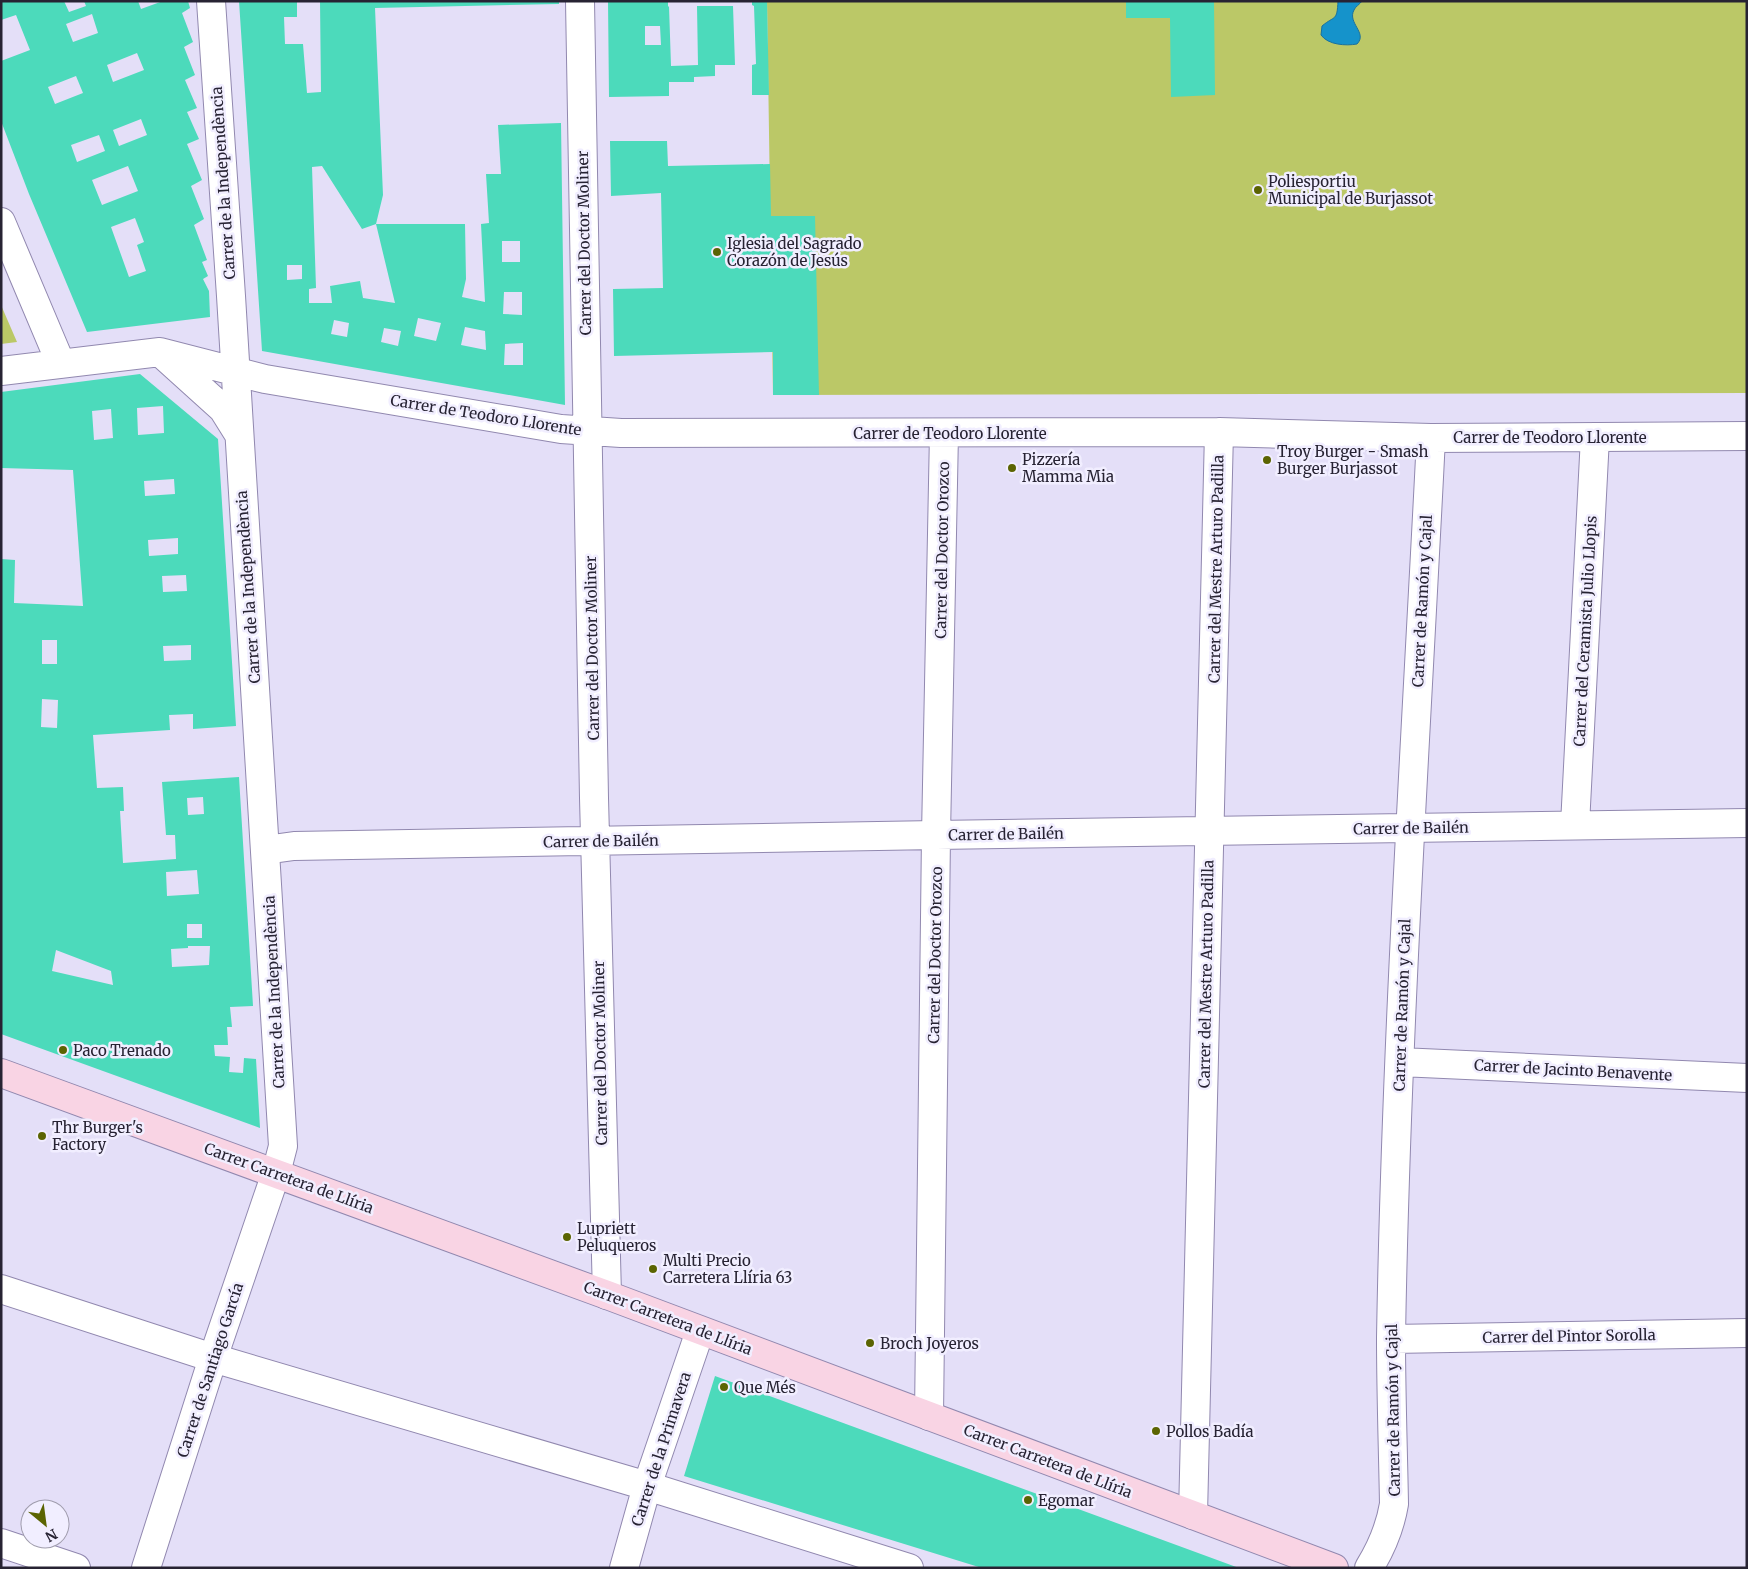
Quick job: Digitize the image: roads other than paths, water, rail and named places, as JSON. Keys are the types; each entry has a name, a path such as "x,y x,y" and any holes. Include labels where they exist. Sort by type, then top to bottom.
{"street":[{"name":"Carrer de la Independència","path":"211,1 283,1146 276,1173"},
{"name":"Carrer del Doctor Moliner","path":"580,1 595,841 606,1295"},
{"path":"1,222 61,364"},
{"name":"Carrer de Teodoro Llorente","path":"1,371 160,352 265,379 561,429 621,433 1219,432 1431,438 1747,436"},
{"path":"160,352 223,409 238,434"},
{"name":"Carrer del Mestre Arturo Padilla","path":"1193,1515 1219,432"},
{"name":"Carrer del Doctor Orozco","path":"929,1416 936,835 944,433"},
{"name":"Carrer del Ceramista Julio Llopis","path":"1575,825 1595,437"},
{"name":"Carrer de Ramón y Cajal","path":"1369,1568 1385,1541 1394,1504 1391,1340 1400,1062 1410,828 1431,438"},
{"name":"Carrer de Bailén","path":"265,850 294,846 1747,823"},
{"name":"Carrer de Jacinto Benavente","path":"1400,1062 1747,1078"},
{"name":"Carrer Carretera de Llíria","path":"1,1073 606,1295 1334,1568"},
{"name":"Carrer de Santiago García","path":"146,1568 213,1358 276,1173"},
{"path":"1,1289 213,1358 647,1486 909,1568"},
{"name":"Carrer de la Primavera","path":"624,1568 647,1486 700,1331"},
{"name":"Carrer del Pintor Sorolla","path":"1391,1340 1747,1333"},
{"path":"1,1543 76,1568"}],"water":[{"path":"1338,1 1362,1 1355,9 1353,15 1360,36 1357,44 1343,45 1333,43 1321,35 1322,26 1336,15"}],"place":[{"name":"Poliesportiu Municipal de Burjassot","path":"1258,190"},
{"name":"Iglesia del Sagrado Corazón de Jesús","path":"717,252"},
{"name":"Troy Burger - Smash Burger Burjassot","path":"1267,460"},
{"name":"Pizzería Mamma Mia","path":"1012,468"},
{"name":"Paco Trenado","path":"63,1050"},
{"name":"Thr Burger's Factory","path":"42,1136"},
{"name":"Lupriett Peluqueros","path":"567,1237"},
{"name":"Multi Precio Carretera Llíria 63","path":"653,1269"},
{"name":"Broch Joyeros","path":"870,1343"},
{"name":"Que Més","path":"724,1387"},
{"name":"Pollos Badía","path":"1156,1431"},
{"name":"Egomar","path":"1028,1500"}]}
